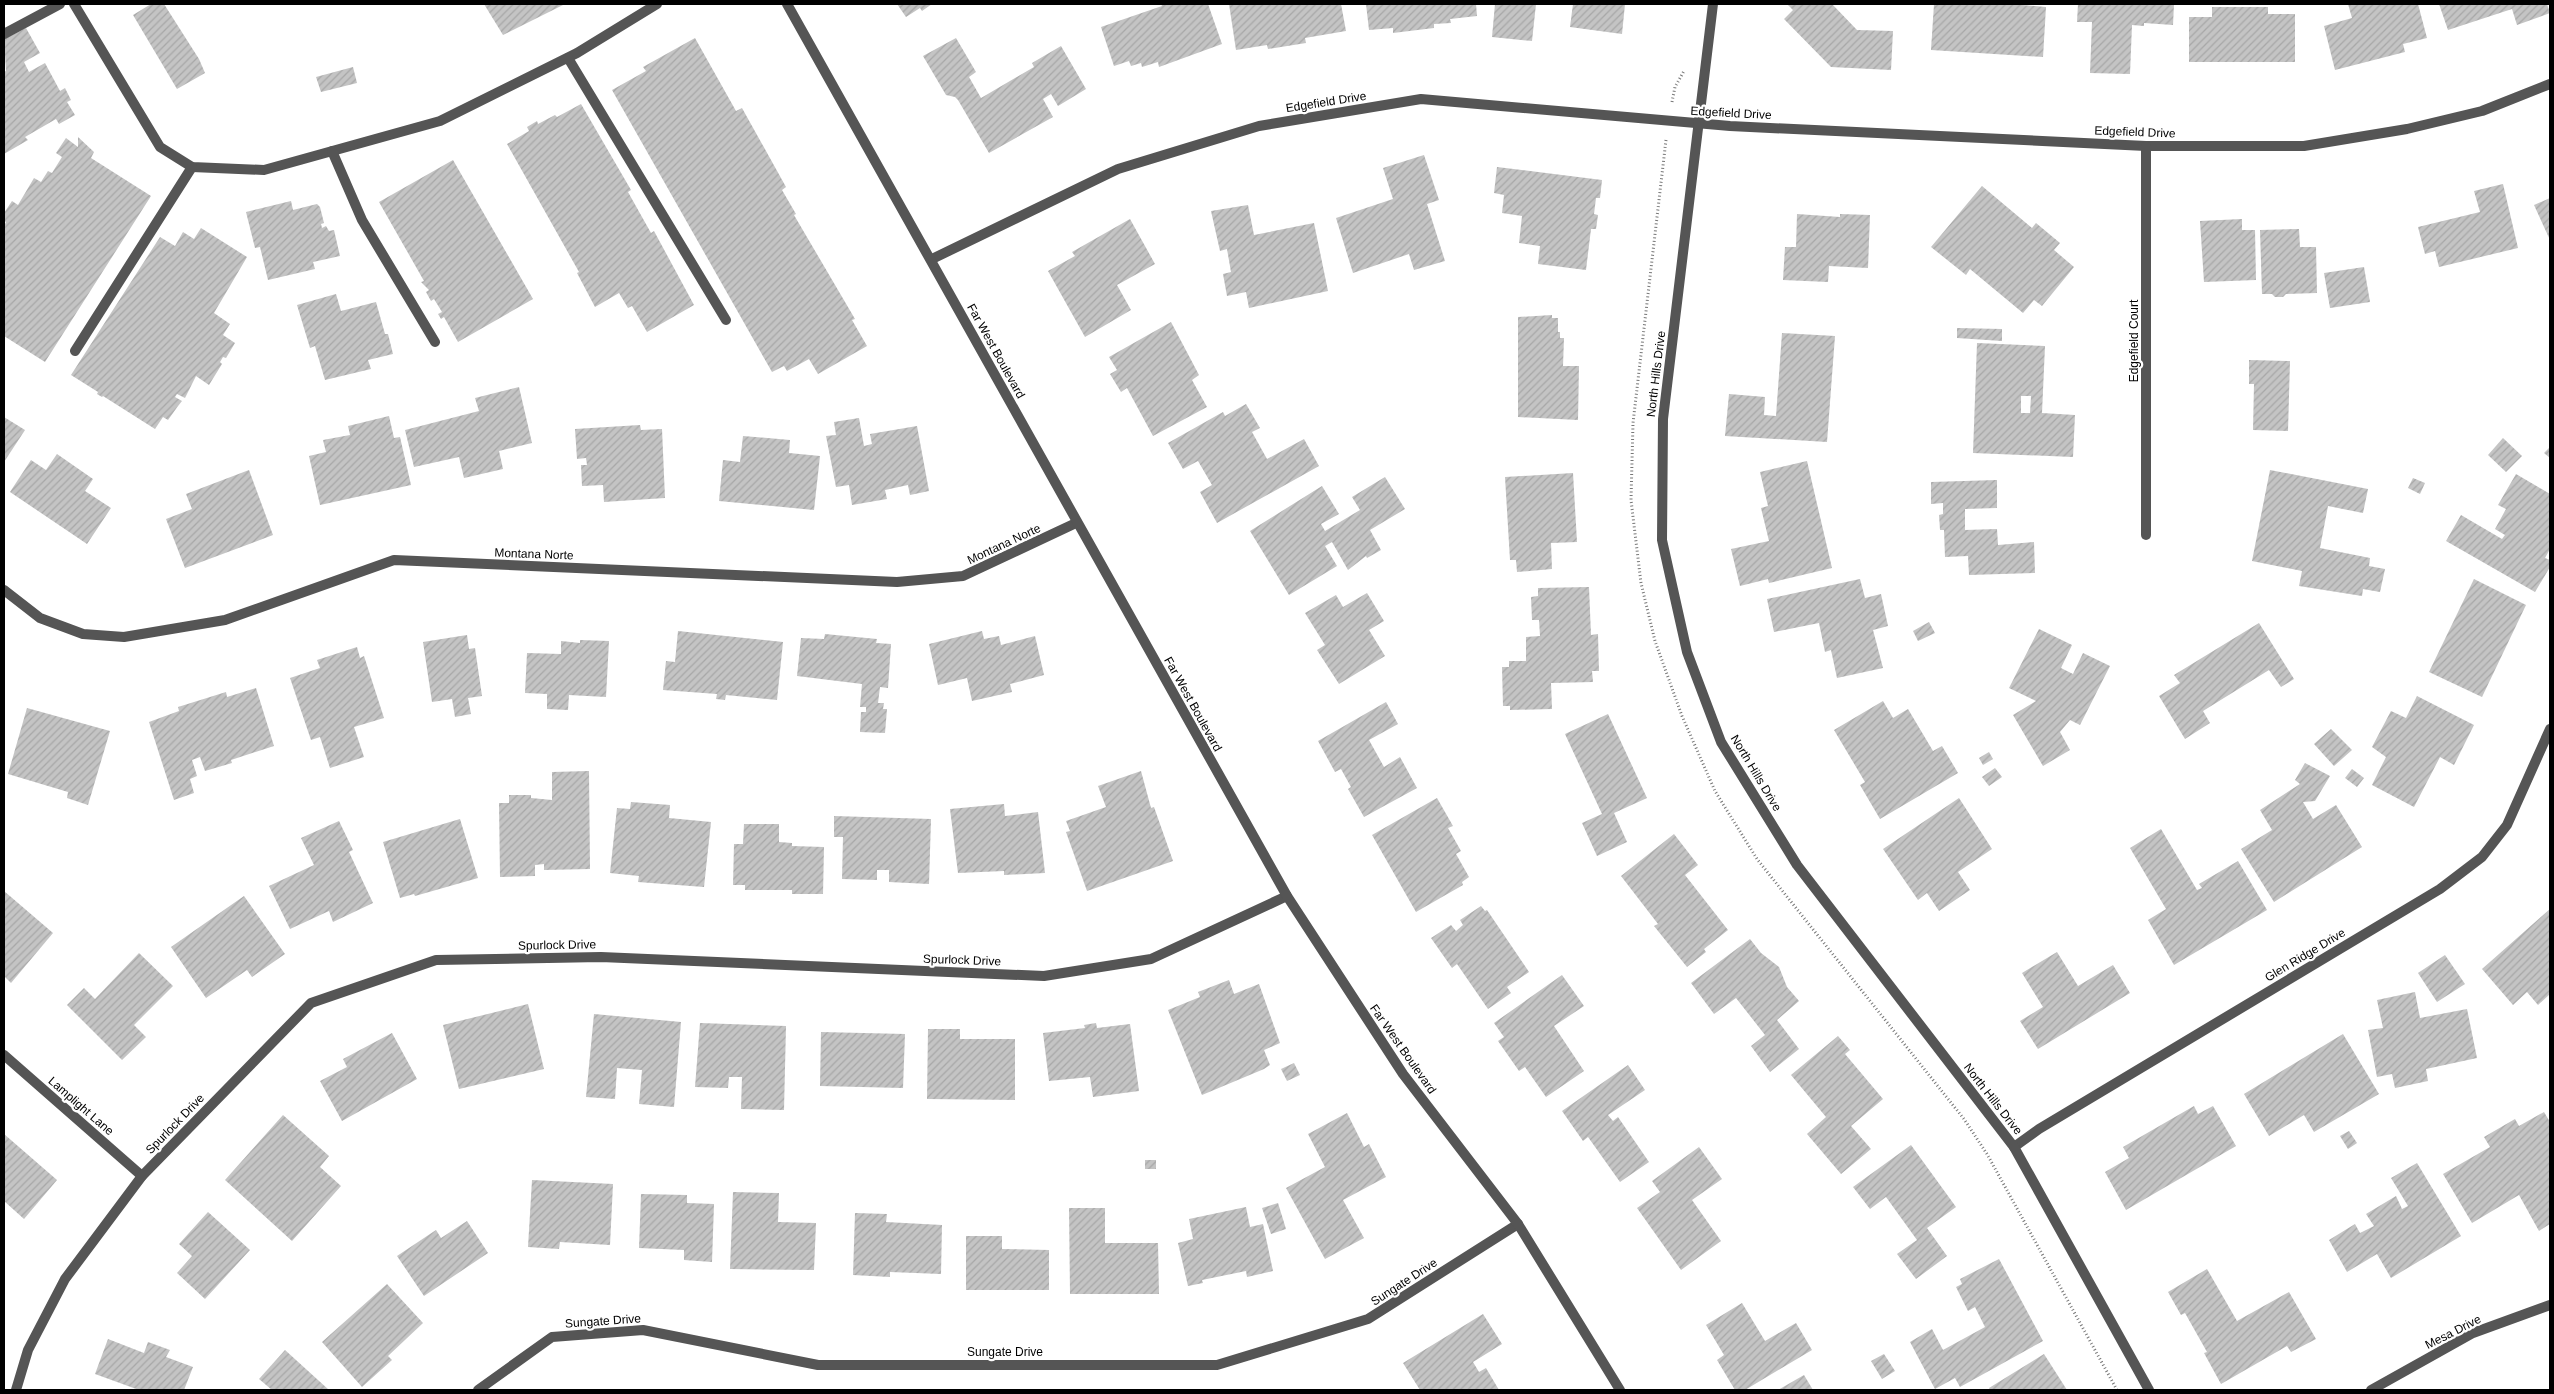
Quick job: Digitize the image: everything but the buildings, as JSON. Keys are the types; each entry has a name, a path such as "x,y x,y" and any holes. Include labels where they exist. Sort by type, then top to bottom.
{"street":[{"path":"4,34 60,4"},
{"path":"74,4 160,147 192,166 264,170 440,121 568,58 657,4"},
{"name":"Far West Boulevard","path":"787,4 932,259 1076,523 1287,896 1403,1074 1518,1224 1620,1390"},
{"name":"North Hills Drive","path":"1713,4 1663,419 1662,540 1688,652 1721,742 1797,865 2014,1147 2149,1390"},
{"path":"568,58 726,320"},
{"name":"Edgefield Drive","path":"932,259 1118,169 1259,126 1421,99 1698,124 2146,146 2304,146 2406,129 2473,113 2550,84"},
{"name":"Edgefield Court","path":"2146,146 2146,535"},
{"path":"332,151 362,220 434,342"},
{"path":"75,351 192,166"},
{"name":"Montana Norte","path":"4,590 40,618 83,634 124,637 225,620 394,560 897,582 963,576 1076,523"},
{"name":"Glen Ridge Drive","path":"2014,1147 2039,1129 2440,889 2482,856 2507,826 2550,728"},
{"name":"Spurlock Drive","path":"16,1390 28,1350 65,1279 142,1176 311,1003 436,960 601,957 1044,976 1151,959 1287,896"},
{"name":"Lamplight Lane","path":"4,1055 142,1176"},
{"name":"Sungate Drive","path":"478,1390 552,1337 643,1330 818,1365 1217,1365 1368,1319 1518,1224"},
{"name":"Mesa Drive","path":"2371,1390 2473,1333 2550,1305"}],"path":[{"path":"1664,152 1633,423 1631,500 1640,583 1655,640 1682,716 1715,790 1757,859 1964,1119 1987,1154 2117,1390"}]}
